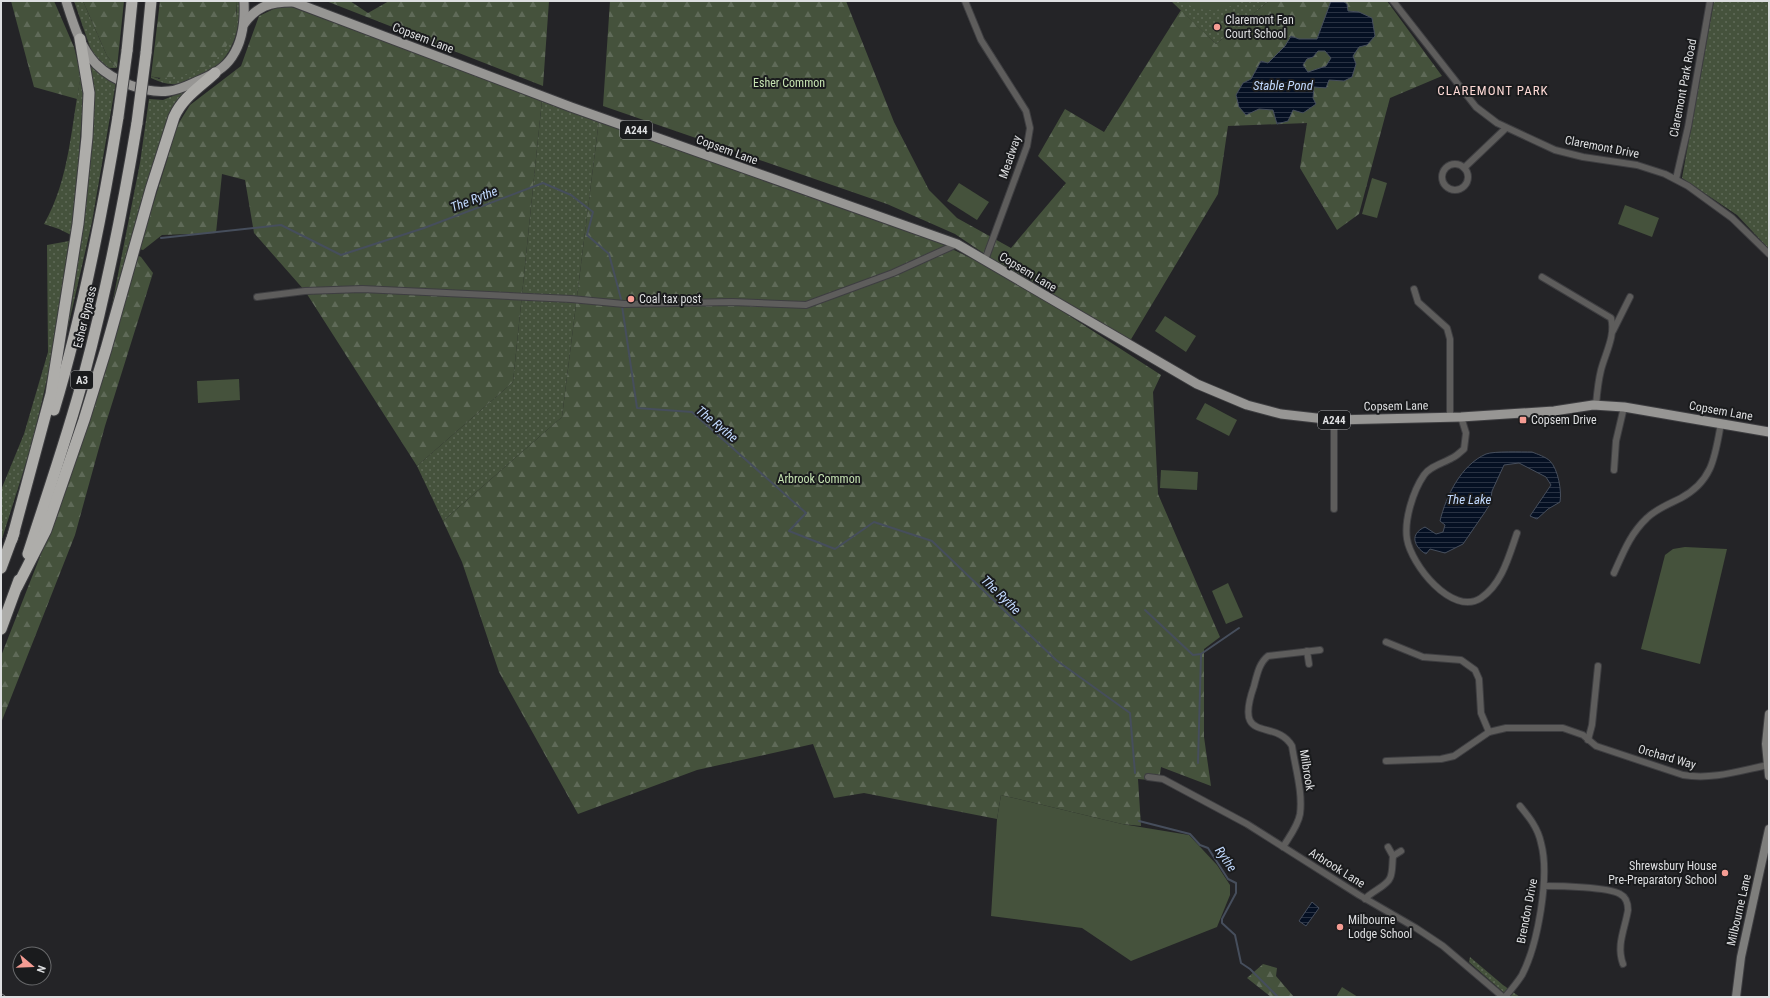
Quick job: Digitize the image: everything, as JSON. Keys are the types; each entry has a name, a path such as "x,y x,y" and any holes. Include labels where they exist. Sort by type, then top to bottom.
{"highway":[{"name":"Esher Bypass","path":"1,568 12,539 59,392 79,319 94,252 118,117 132,1"},
{"name":"Esher Bypass","path":"1,629 17,587 57,465 87,361 117,236 137,123 151,1"},
{"path":"12,539 51,394 74,252 80,206 88,106 88,80 80,39"},
{"path":"17,587 46,530 84,420 106,349 151,189 174,117 178,108 188,96 215,73"}],"main road":[{"path":"66,1 80,39 90,57 104,71 132,85 151,91 170,91 183,88 215,73 224,66 234,53 240,39 243,25 244,1"},
{"name":"Copsem Lane","path":"243,25 255,11 262,6 274,2 293,2 571,107 957,244 1200,386 1247,405 1281,414 1334,420 1461,417 1554,411 1596,405 1624,407 1769,432"}],"street":[{"name":"Meadway","path":"965,1 982,40 1026,110 1030,128 1027,146 985,260"},
{"name":"Claremont Drive","path":"1393,1 1476,107 1506,128 1555,150 1583,157 1637,165 1652,169 1676,179 1732,218 1769,254"},
{"name":"Claremont Park Road","path":"1676,179 1688,127 1710,1"},
{"path":"1464,168 1506,128"},
{"path":"1456,164 1464,168 1467,179 1464,186 1456,190 1445,185 1442,175 1446,168 1456,164"},
{"path":"257,297 305,291 362,290 571,299 624,304 732,302 806,305 893,273 957,244"},
{"path":"1542,277 1611,318 1613,325 1612,334"},
{"path":"1414,289 1418,302 1447,328 1450,346 1450,417"},
{"path":"1596,405 1601,372 1612,334 1630,297"},
{"path":"1614,470 1616,441 1624,407"},
{"path":"1461,417 1466,433 1464,449 1453,458 1424,474 1406,518 1407,540 1416,564 1435,586 1450,597 1464,603 1479,599 1489,591 1499,577 1507,563 1517,533"},
{"path":"1334,420 1334,508"},
{"path":"1614,573 1629,538 1636,529 1653,513 1693,491 1709,473 1714,460 1721,423"},
{"path":"1386,642 1423,657 1461,660 1475,670 1480,679 1480,713 1489,732 1454,756 1441,759 1386,761"},
{"name":"Milbrook","path":"1283,847 1298,822 1300,814 1300,797 1292,746 1289,740 1283,736 1256,727 1249,719 1247,706 1264,659 1268,656 1280,653 1320,650"},
{"path":"1307,651 1309,664"},
{"path":"1588,740 1592,725 1598,666"},
{"path":"1769,714 1766,744 1769,776"},
{"name":"Orchard Way","path":"1489,732 1506,728 1554,727 1583,735 1596,746 1620,755 1696,778 1718,776 1768,765"},
{"name":"Arbrook Lane","path":"1148,777 1163,779 1247,824 1365,899 1443,946 1504,997"},
{"name":"Brendon Drive","path":"1504,997 1522,974 1540,916 1544,886 1545,872 1541,842 1530,817 1520,806"},
{"name":"Milbourne Lane","path":"1736,997 1741,957 1769,829"},
{"path":"1365,899 1374,890 1386,884 1390,878 1393,856 1388,847"},
{"path":"1393,856 1401,850"},
{"path":"1544,886 1606,890 1621,894 1625,899 1628,909 1619,954 1623,964"}],"green space":[{"path":"11,1 54,1 74,47 81,75 77,99 34,87"},
{"path":"74,1 83,1 107,56 117,68 108,68 92,53"},
{"path":"83,1 124,1 117,68 107,56"},
{"path":"160,1 236,1 234,28 224,50 216,59 207,66 182,75 166,78 151,76"},
{"path":"236,1 240,1 240,10 235,38 227,55 221,62 208,72 185,82 169,84 151,78 151,76 159,79 233,29 237,12"},
{"path":"326,1 350,1 368,13 389,1 549,1 543,86"},
{"name":"Esher Common","path":"610,1 846,1 894,122 929,190 957,218 1011,248 1066,183 1038,156 1065,109 1104,132 1181,10 1216,44 1269,1 1387,1 1442,76 1390,98 1359,214 1337,230 1300,168 1307,123 1228,126 1218,194 1130,341 1001,265 955,234 887,204 603,106"},
{"name":"Claremont Fan Court School","path":"1171,1 1269,1 1216,44"},
{"path":"1180,1 1240,1 1225,8 1210,10 1188,5"},
{"path":"1714,1 1769,1 1769,249 1737,215 1682,178"},
{"path":"284,4 542,100 513,382 417,466 305,291 254,233 245,180 222,174 216,233 162,235 143,250 139,249 167,160 175,129 190,105 241,66 259,16"},
{"path":"89,65 105,77 116,82 92,222 66,336 92,145 92,103"},
{"path":"81,75 84,91 71,235 44,224 53,207 64,170"},
{"path":"185,91 186,93 171,114 166,125 111,310 140,163 149,99 163,100"},
{"path":"542,100 599,120 562,417 443,521 417,466 513,382"},
{"name":"Arbrook Common","path":"599,120 925,236 1008,276 1161,375 1153,392 1158,494 1220,637 1204,649 1204,737 1211,786 1161,767 1159,781 1138,779 1141,826 1122,824 1001,795 997,819 864,793 834,798 813,744 697,770 578,814 499,672 462,562 443,521 562,417"},
{"path":"1372,178 1387,183 1377,218 1362,214"},
{"path":"959,183 989,202 977,220 947,201"},
{"path":"1625,205 1659,218 1652,237 1618,224"},
{"path":"69,241 54,349 32,444 1,542 1,490 24,434 48,352 47,245"},
{"path":"137,255 141,257 153,273 105,426 75,535 1,723 1,656 50,531"},
{"path":"1165,316 1196,336 1186,352 1155,331"},
{"path":"239,379 240,400 198,403 197,381"},
{"path":"1205,403 1237,420 1229,436 1196,419"},
{"path":"1161,470 1198,472 1197,490 1160,488"},
{"path":"1685,547 1727,549 1700,664 1641,649 1665,555 1673,549"},
{"path":"1228,583 1243,617 1226,624 1212,591"},
{"path":"1001,795 1122,824 1189,835 1217,865 1230,885 1230,895 1217,927 1131,961 1082,928 991,916 997,819"},
{"path":"1470,957 1503,985 1520,997 1509,997 1469,962"},
{"path":"1263,964 1277,968 1276,976 1294,997 1271,997 1247,978"},
{"path":"1342,987 1358,997 1336,997"}],"water":[{"name":"Stable Pond","path":"1331,1 1343,1 1347,4 1348,11 1359,12 1372,18 1375,36 1367,45 1359,47 1353,56 1356,64 1352,77 1344,81 1329,80 1326,88 1314,87 1313,98 1316,104 1303,113 1293,110 1288,121 1277,124 1273,110 1259,109 1246,115 1239,107 1236,95 1243,83 1251,79 1261,61 1268,63 1285,46 1291,36 1299,39 1317,39","holes":["1318,51 1325,51 1331,58 1326,66 1308,72 1303,65 1307,59 1313,57"]},
{"name":"The Lake","path":"1532,452 1546,458 1553,465 1559,480 1560,502 1548,509 1537,519 1530,516 1551,485 1546,477 1519,463 1504,465 1492,491 1490,504 1463,544 1445,553 1430,549 1426,554 1419,548 1416,544 1415,537 1420,530 1425,527 1436,534 1443,532 1445,525 1440,521 1446,502 1462,473 1477,459 1490,453"},
{"path":"1312,902 1319,908 1306,926 1299,921"}],"waterway":[{"name":"The Rythe","path":"161,238 281,225 341,255 424,228 543,183 571,195 593,212 587,235 609,254 621,299 637,408 692,412 806,513 789,531 835,549 874,522 932,541 1056,660 1130,713 1135,773"},
{"path":"1145,610 1193,655 1201,654 1239,628"},
{"path":"1198,763 1201,654"},
{"name":"Rythe","path":"1139,821 1190,834 1200,845 1208,848 1228,879 1236,883 1236,893 1222,919 1222,923 1235,935 1241,963 1250,969 1278,997"}],"place":[{"name":"Claremont Fan Court School","path":"1217,27"},
{"name":"Coal tax post","path":"631,299"},
{"name":"Copsem Drive","path":"1523,420"},
{"name":"Shrewsbury House Pre-Preparatory School","path":"1725,873"},
{"name":"Milbourne Lodge School","path":"1340,927"}],"district":[{"name":"CLAREMONT PARK","path":"1493,90"}]}
